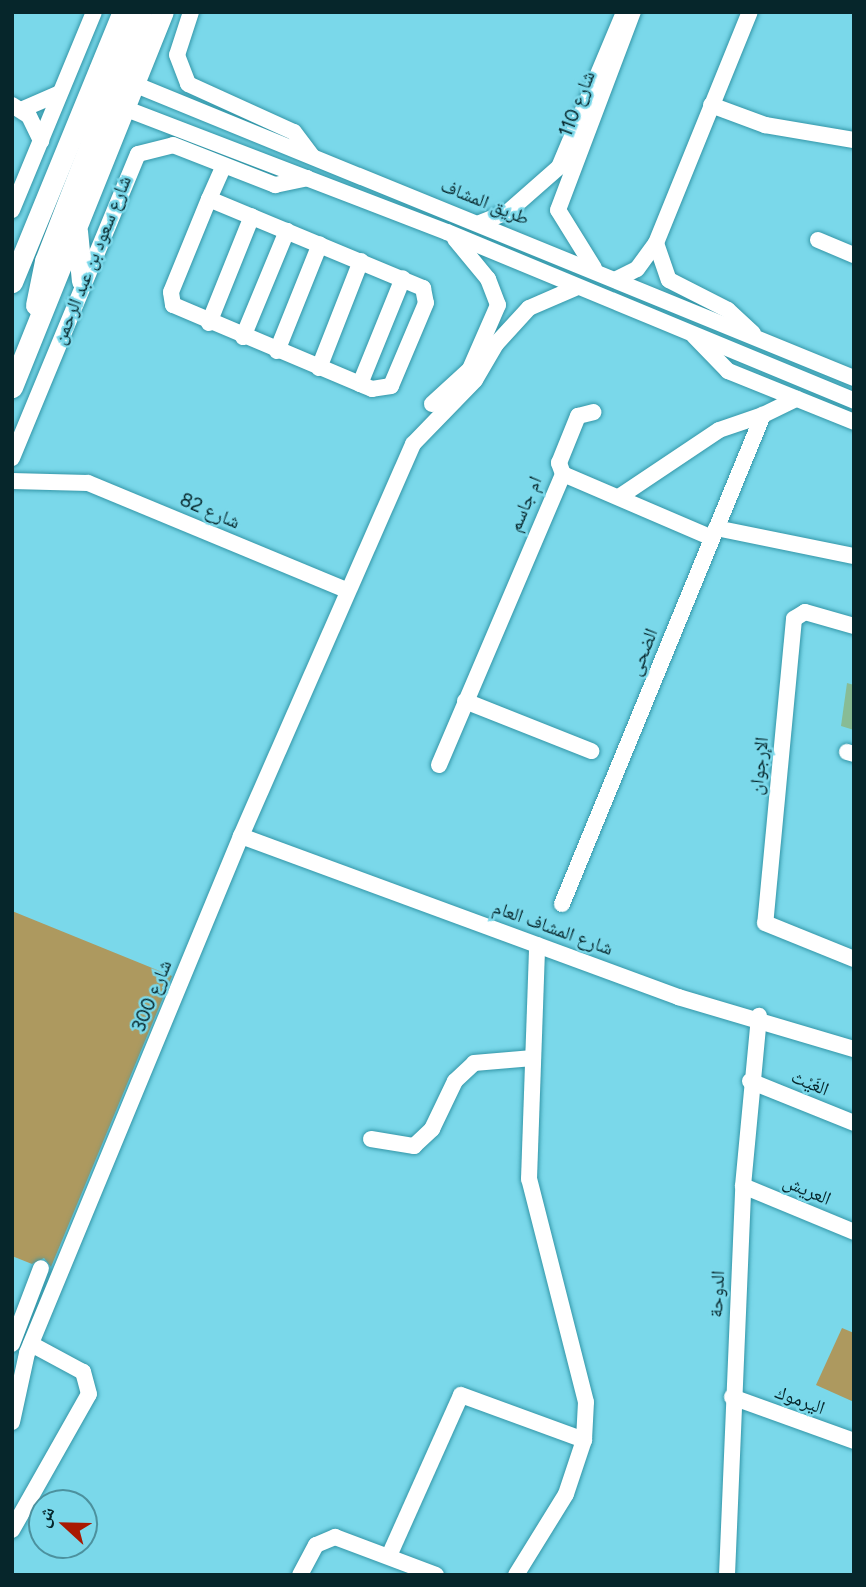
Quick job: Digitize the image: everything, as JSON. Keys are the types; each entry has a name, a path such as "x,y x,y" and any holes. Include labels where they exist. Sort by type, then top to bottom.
{"main road":[{"name":"شارع سعود بن عبد الرحمن","path":"117,77 123,12"},
{"path":"33,335 45,261 141,12"},
{"name":"شارع سعود بن عبد الرحمن","path":"12,282 17,261 107,101 117,77 163,12"},
{"name":"شارع سعود بن عبد الرحمن","path":"12,387 76,227 107,101"},
{"path":"76,227 82,281"}],"street":[{"path":"12,211 94,12"},
{"path":"191,12 177,55 188,84 294,132 312,156"},
{"name":"شارع 110","path":"480,223 509,211 559,167 624,12"},
{"name":"شارع 110","path":"601,274 575,245 558,211 633,12"},
{"path":"617,279 637,269 656,243 750,12"},
{"name":"طريق المشاف","path":"117,77 854,378"},
{"path":"41,141 18,107 60,93"},
{"path":"107,101 447,232 575,288 854,401"},
{"path":"711,105 765,125 854,140"},
{"name":"شارع سعود بن عبد الرحمن","path":"14,454 82,281 138,154 155,145 173,145 275,185 307,177"},
{"path":"209,199 420,285 427,300 395,381 381,390 360,384 179,311 170,296 209,199 224,166"},
{"path":"209,323 252,216"},
{"path":"243,337 287,231"},
{"path":"382,508 410,429 470,369 498,305 482,270 447,232"},
{"path":"818,240 854,255"},
{"path":"656,243 669,280 728,310 756,337"},
{"path":"277,351 320,244"},
{"path":"319,368 361,261"},
{"path":"360,384 403,278"},
{"path":"382,508 419,433 475,380 496,344 537,302 575,288"},
{"path":"694,336 711,360 750,380 854,422"},
{"path":"750,380 763,415"},
{"path":"619,497 719,430 763,415 796,399"},
{"path":"829,412 854,409"},
{"path":"563,474 559,463 578,416 594,412"},
{"name":"الضحى","path":"562,904 763,415"},
{"path":"14,454 29,470 55,483"},
{"name":"ام جاسم","path":"439,765 563,474 714,533 854,556"},
{"name":"شارع 82","path":"12,481 88,483 346,590"},
{"name":"شارع 300","path":"12,1422 21,1372 31,1344 241,836 382,508"},
{"name":"الإرجوان","path":"854,626 797,613 765,923 854,959"},
{"path":"465,701 591,751"},
{"name":"شارع المشاف العام","path":"241,836 678,997 759,1016 854,1049"},
{"path":"516,1575 556,1516 584,1440 586,1402 576,1343 533,1206 533,1058 537,945"},
{"name":"الدوحة","path":"727,1575 732,1397 743,1186 750,1081 759,1016"},
{"path":"371,1139 414,1146 432,1129 455,1081 474,1063 533,1058"},
{"name":"الغَيْث","path":"750,1081 854,1123"},
{"name":"العريش","path":"743,1186 854,1232"},
{"path":"12,1324 38,1267 12,1344"},
{"path":"12,1530 89,1394 83,1372 31,1344"},
{"path":"389,1556 461,1395 584,1440"},
{"name":"اليرموك","path":"732,1397 854,1441"},
{"path":"300,1575 316,1545 335,1537 436,1575"}],"green space":[{"path":"847,683 854,685 854,730 841,726"}],"building":[{"path":"12,911 172,976 51,1267 44,1258 32,1264 12,1256"},
{"path":"842,1328 854,1333 854,1402 816,1385"}]}
